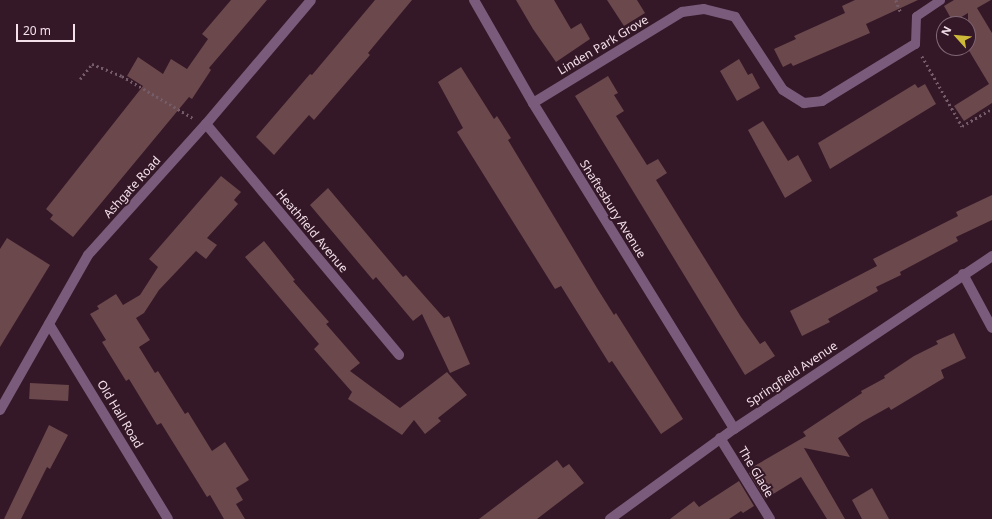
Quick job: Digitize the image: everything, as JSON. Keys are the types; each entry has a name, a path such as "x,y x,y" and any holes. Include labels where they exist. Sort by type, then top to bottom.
{"street":[{"name":"Ashgate Road","path":"0,410 88,255 206,124 311,0"},
{"name":"Shaftesbury Avenue","path":"474,0 533,103 734,429"},
{"name":"Linden Park Grove","path":"533,103 682,12 704,8 735,16 783,90 804,103 822,101 915,44"},
{"name":"Heathfield Avenue","path":"206,124 399,354"},
{"name":"Springfield Avenue","path":"610,519 720,438 992,256"},
{"path":"963,274 992,328"},
{"name":"Old Hall Road","path":"49,324 168,519"},
{"name":"The Glade","path":"720,438 770,519"}],"lane":[{"path":"915,44 916,16 940,0"}],"path":[{"path":"915,44 962,126 992,109"},
{"path":"80,79 92,64 122,76 206,124"}],"building":[{"path":"231,0 267,0 209,68 211,70 192,99 189,97 73,237 50,219 53,215 46,209 143,86 127,76 138,57 163,74 171,59 187,69 208,39 202,34"},
{"path":"375,0 412,0 368,53 370,55 314,120 309,115 274,155 256,137 310,74 312,75"},
{"path":"516,0 554,0 571,29 581,23 590,39 556,62 533,29"},
{"path":"607,0 637,0 645,13 624,26"},
{"path":"855,0 918,0 866,24 870,33 793,66 791,63 783,67 774,49 796,39 794,36 845,13 842,6"},
{"path":"954,0 991,0 977,8 992,33 992,103 964,121 954,106 989,84 972,56 976,56 976,16 968,16 968,13 963,16 950,16 944,6"},
{"path":"739,59 748,75 752,73 760,88 737,101 720,71"},
{"path":"461,67 494,119 497,116 511,138 508,140 597,288 614,315 616,313 683,419 661,434 612,361 609,363 561,286 555,289 457,132 463,128 438,82"},
{"path":"608,76 618,93 614,95 624,111 616,116 647,165 658,159 667,173 656,180 741,317 760,344 765,341 775,356 745,375 575,96"},
{"path":"915,84 918,88 925,84 936,104 830,169 818,143"},
{"path":"763,121 788,161 798,155 812,181 785,198 748,130"},
{"path":"221,176 241,192 234,200 238,204 207,238 217,245 206,259 196,251 159,290 144,313 136,318 150,340 139,347 155,373 158,371 185,414 188,412 212,451 225,442 249,480 236,488 243,500 236,504 245,519 224,519 210,495 207,497 161,423 157,425 129,379 126,381 102,342 106,340 90,314 99,309 97,306 116,294 123,305 140,295 158,267 149,259"},
{"path":"328,188 403,277 406,275 444,318 449,316 470,364 450,373 422,314 413,321 376,277 373,280 310,205"},
{"path":"992,195 992,220 956,237 958,241 900,272 901,275 876,287 878,291 828,319 830,322 802,336 790,311 877,266 873,259 958,216 956,212"},
{"path":"7,238 50,265 0,347 0,249"},
{"path":"264,241 295,280 293,281 329,322 326,324 360,363 350,371 400,408 447,372 467,395 438,418 441,421 425,434 414,420 402,435 348,399 352,392 314,349 319,344 245,257"},
{"path":"954,333 966,358 941,370 944,378 891,410 889,407 862,422 838,438 850,457 804,448 845,519 827,519 801,477 765,499 749,473 753,471 751,468 806,436 803,432 862,393 861,391 885,378 884,376 914,356 938,344 936,341"},
{"path":"30,383 69,385 68,401 29,399"},
{"path":"49,425 68,435 50,469 47,467 21,519 4,519"},
{"path":"557,460 563,468 569,464 584,483 537,519 479,519"},
{"path":"739,481 754,506 743,513 741,511 729,519 670,519 694,501 699,507"},
{"path":"872,488 889,519 862,519 852,500"}]}
